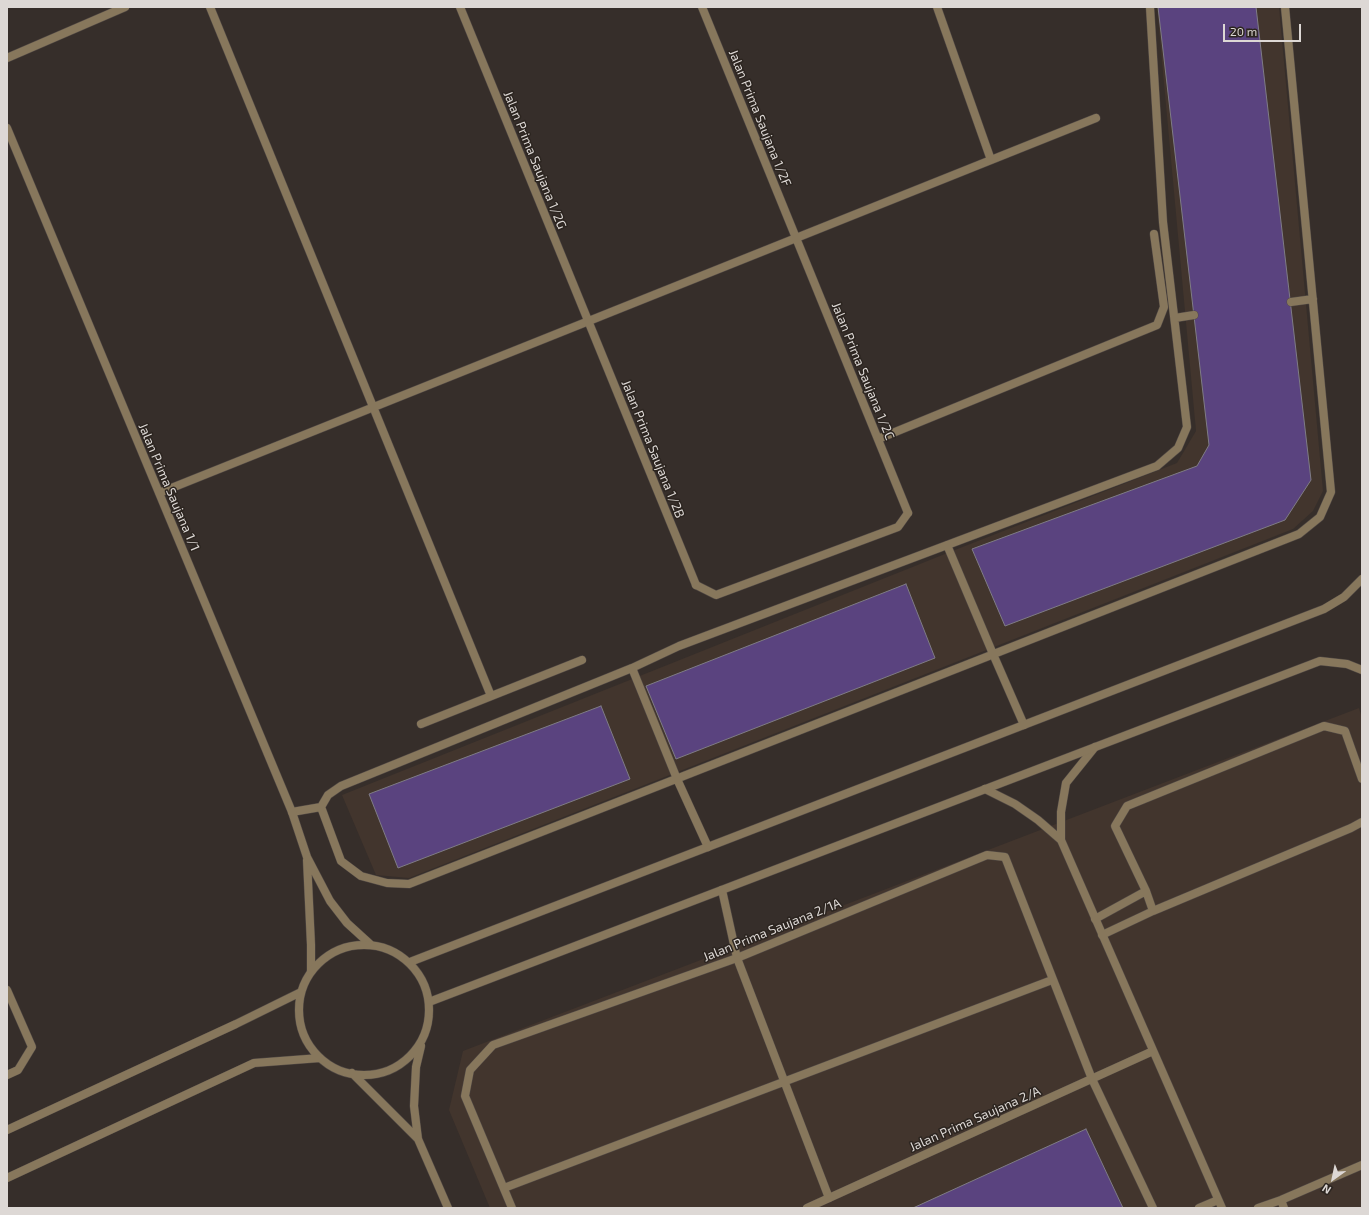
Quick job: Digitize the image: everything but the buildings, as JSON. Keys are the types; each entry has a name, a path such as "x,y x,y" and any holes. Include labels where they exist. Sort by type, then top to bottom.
{"street":[{"path":"7,58 125,7"},
{"path":"210,7 491,696"},
{"name":"Jalan Prima Saujana 1/2G","path":"460,7 588,322"},
{"name":"Jalan Prima Saujana 1/2F","path":"702,7 796,238"},
{"path":"937,7 991,160"},
{"path":"292,812 321,807 328,795 341,786 632,668 679,646 1157,466 1178,448 1187,427 1163,222 1150,7"},
{"path":"321,807 341,861 361,876 387,883 409,884 1299,534 1320,517 1331,492 1285,7"},
{"path":"159,493 1096,118"},
{"name":"Jalan Prima Saujana 1/1","path":"7,128 292,812 307,857"},
{"path":"878,439 1157,325 1164,307 1154,234"},
{"name":"Jalan Prima Saujana 1/2C","path":"796,238 908,513"},
{"path":"1291,302 1312,299"},
{"path":"1175,318 1194,315"},
{"name":"Jalan Prima Saujana 1/2B","path":"588,322 696,585 716,595 898,527 908,513"},
{"path":"947,545 1024,725"},
{"path":"410,962 1324,609 1344,597 1362,579"},
{"path":"421,724 582,660"},
{"path":"429,1002 1320,661 1347,664 1362,670"},
{"path":"632,668 677,779 708,847"},
{"path":"1153,911 1146,891 1114,826 1127,806 1324,726 1345,731 1362,779"},
{"path":"1095,747 1066,783 1062,812 1061,840 1222,1208"},
{"path":"985,789 1015,804 1038,820 1061,840"},
{"path":"1102,935 1153,911 1351,828 1362,822"},
{"name":"Jalan Prima Saujana 2/1A","path":"512,1208 465,1096 470,1070 493,1045 736,958 987,856 1005,857 1092,1079 1153,1208"},
{"path":"307,857 330,901 347,923 370,944"},
{"path":"307,857 311,971"},
{"path":"722,890 736,958 829,1198"},
{"path":"1095,919 1146,891"},
{"path":"422,1041 412,1055 399,1065 385,1072 368,1075 352,1074 335,1068 320,1058 309,1044 301,1027 299,1009 301,992 311,971 327,956 347,946 370,944 391,950 410,962 424,981 429,1002 428,1026 422,1041 416,1068 414,1106 418,1139 448,1208"},
{"path":"504,1188 1052,980"},
{"path":"7,990 32,1047 18,1070 7,1075"},
{"path":"7,1130 236,1024 301,992"},
{"name":"Jalan Prima Saujana 2/A","path":"807,1208 1153,1051"},
{"path":"7,1178 254,1063 320,1058"},
{"path":"352,1074 418,1139"},
{"path":"1258,1208 1362,1165"},
{"path":"1199,1208 1218,1200"},
{"path":"1280,1200 1284,1208"}],"shaded area":[{"path":"1157,7 1279,7 1323,491 1313,511 1293,529 409,878 376,875 342,795 1177,463 1196,431"},
{"path":"1359,708 1362,718 1362,1208 490,1208 449,1110 463,1051"}]}
